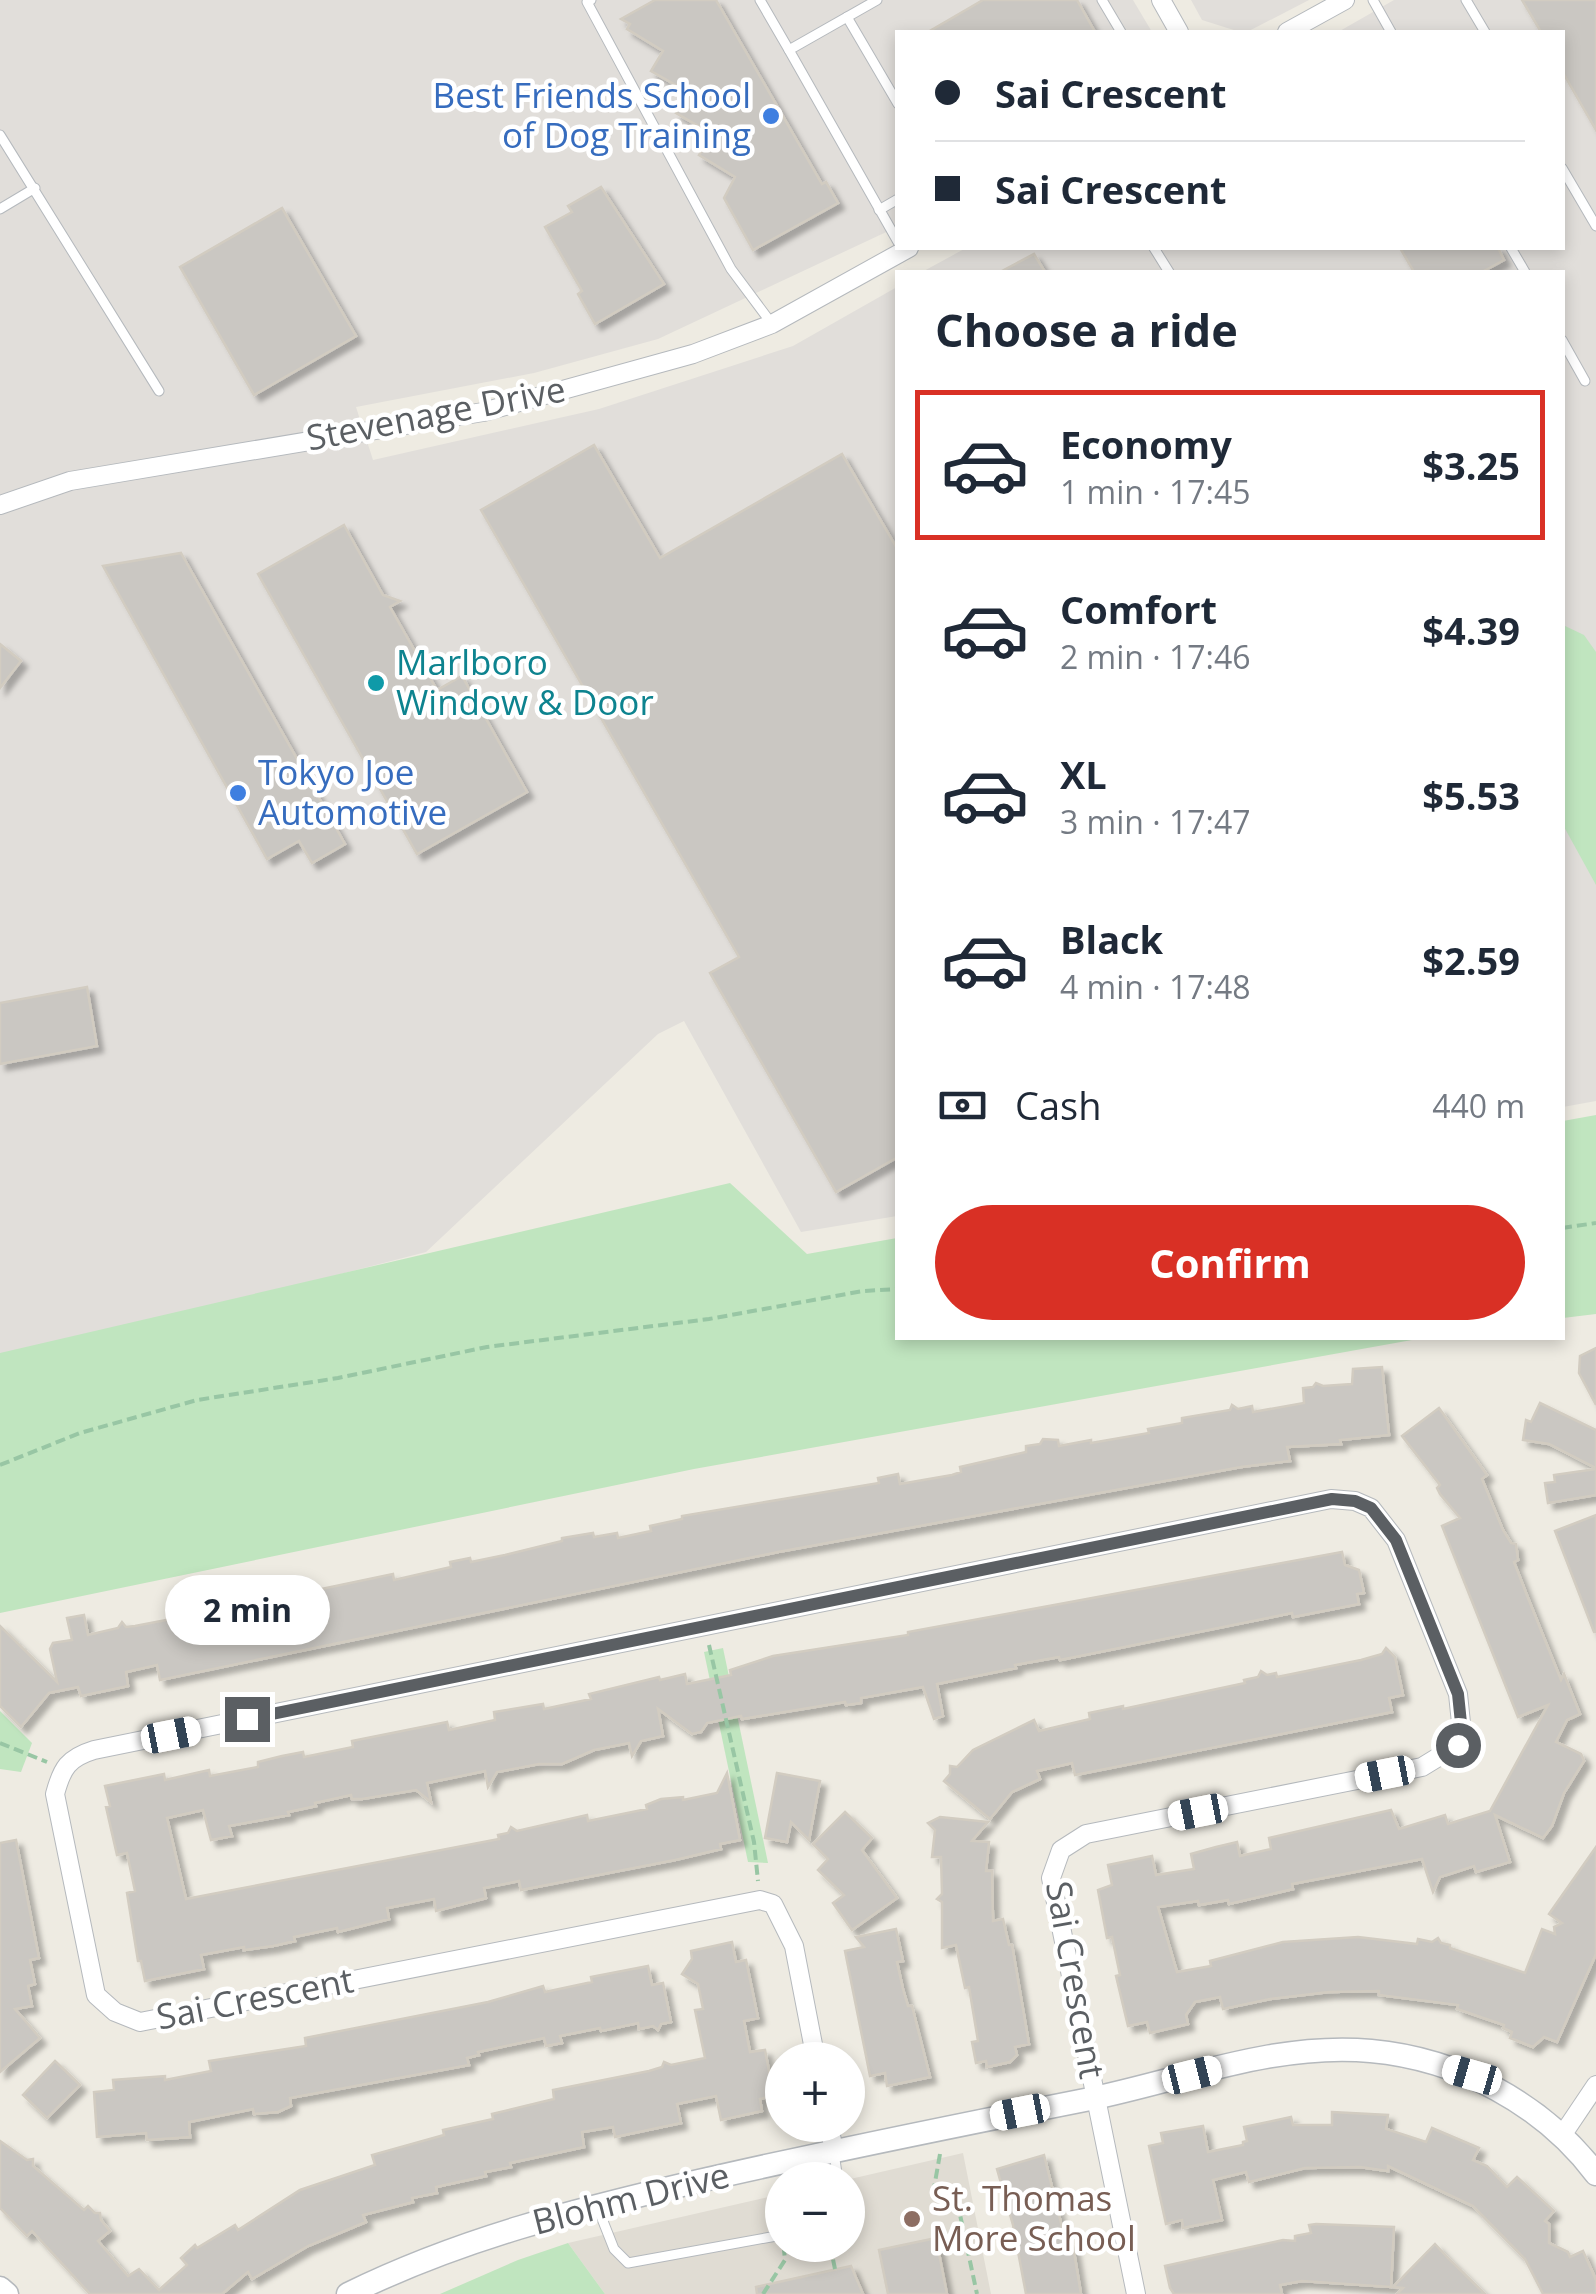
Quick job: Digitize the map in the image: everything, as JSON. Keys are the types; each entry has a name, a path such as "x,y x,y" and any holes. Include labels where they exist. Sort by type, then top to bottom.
{"street":[{"path":"1161,0 1178,30"},
{"path":"1292,30 1345,0"},
{"name":"Stevenage Drive","path":"0,504 70,482 483,412 693,354 772,324 897,250"},
{"name":"Sai Crescent","path":"760,1900 140,2022 115,2012 96,1995 55,1794 62,1768 74,1756 94,1750 1332,1499 1355,1501 1371,1508 1396,1540 1458,1694 1458,1745 1422,1767 1086,1834 1060,1850 1051,1878 1094,2098"},
{"path":"760,1900 773,1904 794,1946 813,2042"},
{"name":"Blohm Drive","path":"348,2294 451,2248 597,2205 1094,2098 1256,2059 1306,2052 1371,2051 1472,2075 1543,2118 1563,2134 1596,2174"},
{"path":"1563,2134 1596,2085"},
{"path":"1094,2098 1136,2294"},
{"path":"832,2142 834,2151"},
{"path":"0,2288 7,2294"}],"lane":[{"path":"591,0 586,2 732,269 772,324"},
{"path":"760,0 895,235"},
{"path":"789,50 878,0"},
{"path":"1102,0 1120,30"},
{"path":"1373,0 1390,30"},
{"path":"1466,0 1484,30"},
{"path":"848,17 895,99"},
{"path":"0,135 159,391"},
{"path":"1565,173 1596,226"},
{"path":"0,209 35,188"},
{"path":"880,210 895,201"},
{"path":"1565,345 1585,381"},
{"path":"834,2151 836,2162"},
{"path":"597,2205 614,2249 628,2262 765,2238"}],"path":[{"path":"1565,1227 1596,1222"},
{"path":"0,1465 80,1432 198,1400 338,1378 487,1347 710,1318 864,1291 895,1290"},
{"path":"705,1626 754,1842 760,1900"},
{"path":"0,1743 62,1768"},
{"path":"940,2154 934,2188 941,2198 960,2210 977,2294"},
{"path":"763,2294 784,2262"},
{"path":"834,2262 835,2269"}],"shaded area":[{"path":"0,0 1133,0 1151,30 895,30 895,228 658,339 534,373 356,407 373,460 599,409 793,346 895,288 895,1216 801,1232 684,1021 658,1034 426,1252 0,1362"},
{"path":"1191,0 1309,0 1251,30 1234,30 1202,20"},
{"path":"1394,0 1596,0 1596,1101 1565,1107 1565,270 926,270 962,250 1565,250 1565,30 1342,30"},
{"name":"St. Thomas More School","path":"963,2153 991,2294 605,2294 568,2243 765,2198 765,2262 865,2262 865,2176"}],"green space":[{"path":"1565,626 1584,635 1596,652 1596,885 1565,829"},
{"path":"1596,1115 1596,1314 1565,1318 1565,1121"},
{"path":"730,1183 807,1254 895,1238 895,1340 1412,1340 694,1469 0,1613 0,1353"},
{"path":"723,1648 768,1863 748,1862 704,1652"},
{"path":"0,1711 32,1743 21,1772 0,1769"},
{"path":"568,2243 605,2294 440,2294 518,2260"}],"building":[{"path":"655,0 716,0 822,184 826,182 838,203 753,250 724,198 735,177 699,155 712,134 676,113 688,92 651,71 663,51 627,29 630,24 621,19"},
{"path":"983,0 1077,0 1094,30 931,30"},
{"path":"1522,0 1596,0 1596,130 1565,76 1565,30 1540,30"},
{"path":"601,187 664,284 595,324 578,294 582,291 545,227 572,212 568,206"},
{"path":"282,208 356,336 254,395 180,267"},
{"path":"1401,250 1499,250 1504,260 1486,270 1413,270"},
{"path":"1034,254 1044,270 1004,270"},
{"path":"594,445 660,558 842,454 895,545 895,1159 836,1192 710,973 739,957 481,510"},
{"name":"Marlboro Window & Door","path":"344,525 383,595 400,601 390,607 437,690 462,676 527,792 417,854 258,574"},
{"path":"181,553 345,844 312,863 299,841 267,859 103,566"},
{"path":"0,644 21,661 0,688"},
{"path":"87,987 97,1046 0,1064 0,1003"},
{"path":"1596,1348 1596,1405 1579,1373 1580,1356"},
{"path":"1382,1367 1389,1435 1340,1440 1341,1444 1287,1447 1290,1461 778,1552 160,1680 157,1665 126,1672 128,1686 81,1696 78,1687 49,1693 21,1727 0,1706 0,1626 57,1682 50,1649 53,1643 72,1640 67,1618 84,1615 88,1635 118,1628 122,1622 126,1627 135,1626 213,1611 225,1601 231,1606 245,1605 393,1574 394,1580 451,1567 450,1562 505,1555 562,1538 617,1533 618,1538 651,1531 650,1526 682,1516 879,1483 878,1478 898,1474 900,1484 952,1475 961,1472 960,1467 1026,1452 1026,1446 1040,1444 1043,1439 1058,1440 1059,1446 1091,1443 1149,1433 1148,1429 1182,1423 1182,1418 1230,1410 1232,1405 1238,1409 1252,1406 1253,1412 1304,1403 1303,1388 1316,1383 1352,1384 1353,1369"},
{"path":"1540,1403 1596,1430 1596,1468 1549,1444 1523,1440 1526,1420 1531,1422"},
{"path":"1439,1408 1487,1475 1482,1479 1503,1530 1516,1544 1518,1560 1514,1562 1528,1598 1561,1680 1564,1674 1580,1714 1567,1720 1556,1742 1581,1754 1584,1761 1564,1793 1552,1826 1543,1838 1495,1815 1510,1862 1476,1872 1474,1866 1440,1877 1433,1892 1422,1859 1292,1884 1293,1889 1229,1904 1228,1900 1199,1905 1198,1901 1158,1907 1177,1972 1211,1966 1210,1961 1283,1942 1358,1937 1417,1944 1418,1939 1432,1942 1438,1938 1450,1948 1525,1973 1542,1929 1555,1934 1554,1927 1562,1923 1549,1914 1596,1847 1596,1954 1557,2042 1544,2037 1533,2047 1510,2038 1512,2032 1504,2025 1457,2009 1458,2005 1379,1995 1379,1991 1329,1992 1223,2009 1220,1997 1195,2002 1186,2015 1188,2024 1150,2033 1147,2022 1128,2026 1112,1937 1107,1938 1098,1890 1112,1885 1108,1865 1152,1856 1156,1875 1194,1869 1191,1854 1216,1847 1237,1842 1240,1856 1271,1849 1269,1838 1391,1810 1399,1829 1445,1815 1448,1824 1490,1811 1548,1705 1518,1717 1442,1526 1460,1518 1402,1436"},
{"path":"1596,1469 1596,1495 1548,1503 1545,1483 1555,1482 1554,1475"},
{"path":"1596,1515 1596,1632 1594,1632 1555,1531"},
{"path":"1342,1552 1345,1565 1359,1570 1364,1593 1357,1594 1359,1604 1015,1665 1016,1668 937,1684 943,1716 934,1719 923,1687 861,1698 861,1703 845,1702 742,1719 741,1716 707,1723 701,1732 692,1734 658,1709 663,1736 641,1741 632,1756 629,1743 594,1750 562,1764 497,1772 488,1787 485,1771 427,1783 431,1802 416,1790 362,1799 352,1799 351,1795 315,1803 316,1806 288,1812 289,1815 229,1826 232,1836 211,1840 203,1810 167,1818 186,1899 499,1839 498,1835 508,1833 511,1827 517,1831 587,1815 588,1821 647,1809 646,1805 661,1799 683,1800 717,1793 727,1773 740,1840 720,1844 721,1849 675,1860 521,1890 519,1881 484,1888 486,1898 436,1911 434,1899 387,1908 389,1919 338,1932 337,1928 294,1937 295,1941 273,1946 201,1955 204,1969 145,1981 138,1961 127,1893 135,1891 127,1853 117,1855 105,1786 164,1774 165,1780 209,1770 210,1776 258,1767 258,1762 282,1756 303,1752 304,1757 353,1747 352,1741 447,1722 449,1730 495,1720 494,1712 543,1704 544,1709 591,1699 589,1694 659,1677 660,1680 685,1674 687,1684 731,1675 730,1670 773,1656 908,1635"},
{"path":"1386,1648 1395,1657 1403,1695 1389,1698 1392,1712 1075,1775 1072,1763 1037,1771 1040,1779 1012,1792 990,1819 944,1781 950,1766 957,1767 973,1750 1034,1720 1039,1731 1090,1719 1089,1713 1245,1683 1261,1671 1267,1675 1276,1673 1277,1677 1361,1660 1382,1654"},
{"path":"777,1773 820,1781 809,1840 791,1822 787,1842 765,1838"},
{"path":"845,1812 872,1838 862,1850 897,1898 852,1930 833,1903 844,1895 818,1870 828,1859 813,1844"},
{"path":"940,1817 988,1822 972,1841 989,1842 986,1871 992,1871 993,1921 1003,1919 1012,1945 1029,2044 1015,2047 1017,2055 1010,2062 987,2067 986,2061 976,2063 972,2042 978,2041 969,1987 965,1988 956,1945 942,1948 942,1902 937,1899 942,1894 941,1857 932,1857 935,1830 928,1823"},
{"path":"16,1840 39,1958 30,1960 35,1984 28,1986 32,2006 15,2009 40,2038 0,2072 0,1843"},
{"path":"896,1929 903,1961 897,1962 903,1989 908,2006 912,2006 930,2077 887,2086 885,2073 870,2076 845,1951 864,1947 856,1937"},
{"path":"732,1942 736,1962 746,1960 758,2018 744,2021 750,2052 765,2050 762,2111 721,2120 716,2096 677,2104 681,2123 615,2137 613,2127 582,2132 584,2147 510,2163 511,2167 485,2172 486,2176 436,2187 437,2193 412,2198 413,2202 363,2215 366,2222 308,2246 252,2279 248,2272 222,2294 90,2294 32,2231 27,2236 0,2208 0,2141 27,2160 33,2159 33,2166 84,2210 88,2206 100,2213 110,2231 98,2241 128,2276 139,2269 159,2290 187,2265 181,2258 195,2245 197,2248 235,2225 238,2230 300,2190 375,2165 372,2155 444,2135 443,2130 493,2119 492,2114 554,2099 553,2090 649,2071 662,2067 664,2062 671,2065 705,2058 695,2010 703,2009 698,1984 682,1974 692,1959 691,1951"},
{"path":"648,1966 652,1985 663,1983 671,2022 661,2024 658,2030 653,2026 639,2029 638,2023 560,2036 562,2043 546,2046 544,2038 478,2052 479,2055 467,2058 469,2065 290,2098 291,2106 278,2112 254,2114 253,2109 189,2122 190,2137 147,2140 146,2133 97,2137 94,2092 114,2090 113,2080 165,2076 165,2080 211,2071 209,2061 306,2046 305,2038 488,2002 543,1986 545,1992 592,1982 591,1977"},
{"path":"55,2061 80,2085 47,2118 23,2095"},
{"path":"1332,2112 1388,2115 1386,2129 1426,2142 1432,2128 1479,2148 1473,2160 1487,2166 1507,2187 1517,2177 1554,2211 1545,2221 1549,2224 1549,2243 1568,2252 1570,2257 1583,2251 1596,2280 1596,2294 1543,2294 1525,2259 1473,2206 1388,2166 1388,2171 1305,2168 1249,2182 1246,2172 1213,2180 1222,2220 1183,2228 1182,2220 1166,2224 1149,2146 1163,2143 1161,2133 1203,2126 1208,2152 1243,2145 1247,2141 1244,2127 1291,2117 1293,2125 1332,2125"},
{"path":"1044,2155 1067,2247 1073,2246 1081,2294 1026,2294 997,2169"},
{"path":"1309,2225 1394,2227 1391,2287 1302,2281 1280,2285 1282,2294 1174,2294 1170,2288 1165,2266 1283,2240 1295,2241 1295,2236 1311,2233"},
{"path":"936,2238 947,2294 888,2294 879,2250"},
{"path":"1435,2244 1485,2294 1397,2294 1403,2288 1393,2287"},
{"path":"851,2266 863,2294 757,2294 756,2287"}],"place":[{"name":"Best Friends School of Dog Training","path":"771,116"},
{"name":"Marlboro Window & Door","path":"376,683"},
{"name":"Tokyo Joe Automotive","path":"238,793"},
{"name":"St. Thomas More School","path":"912,2219"}],"route":[{"path":"247,1719 1332,1499 1355,1501 1371,1508 1396,1540 1458,1694 1458,1745"}]}
